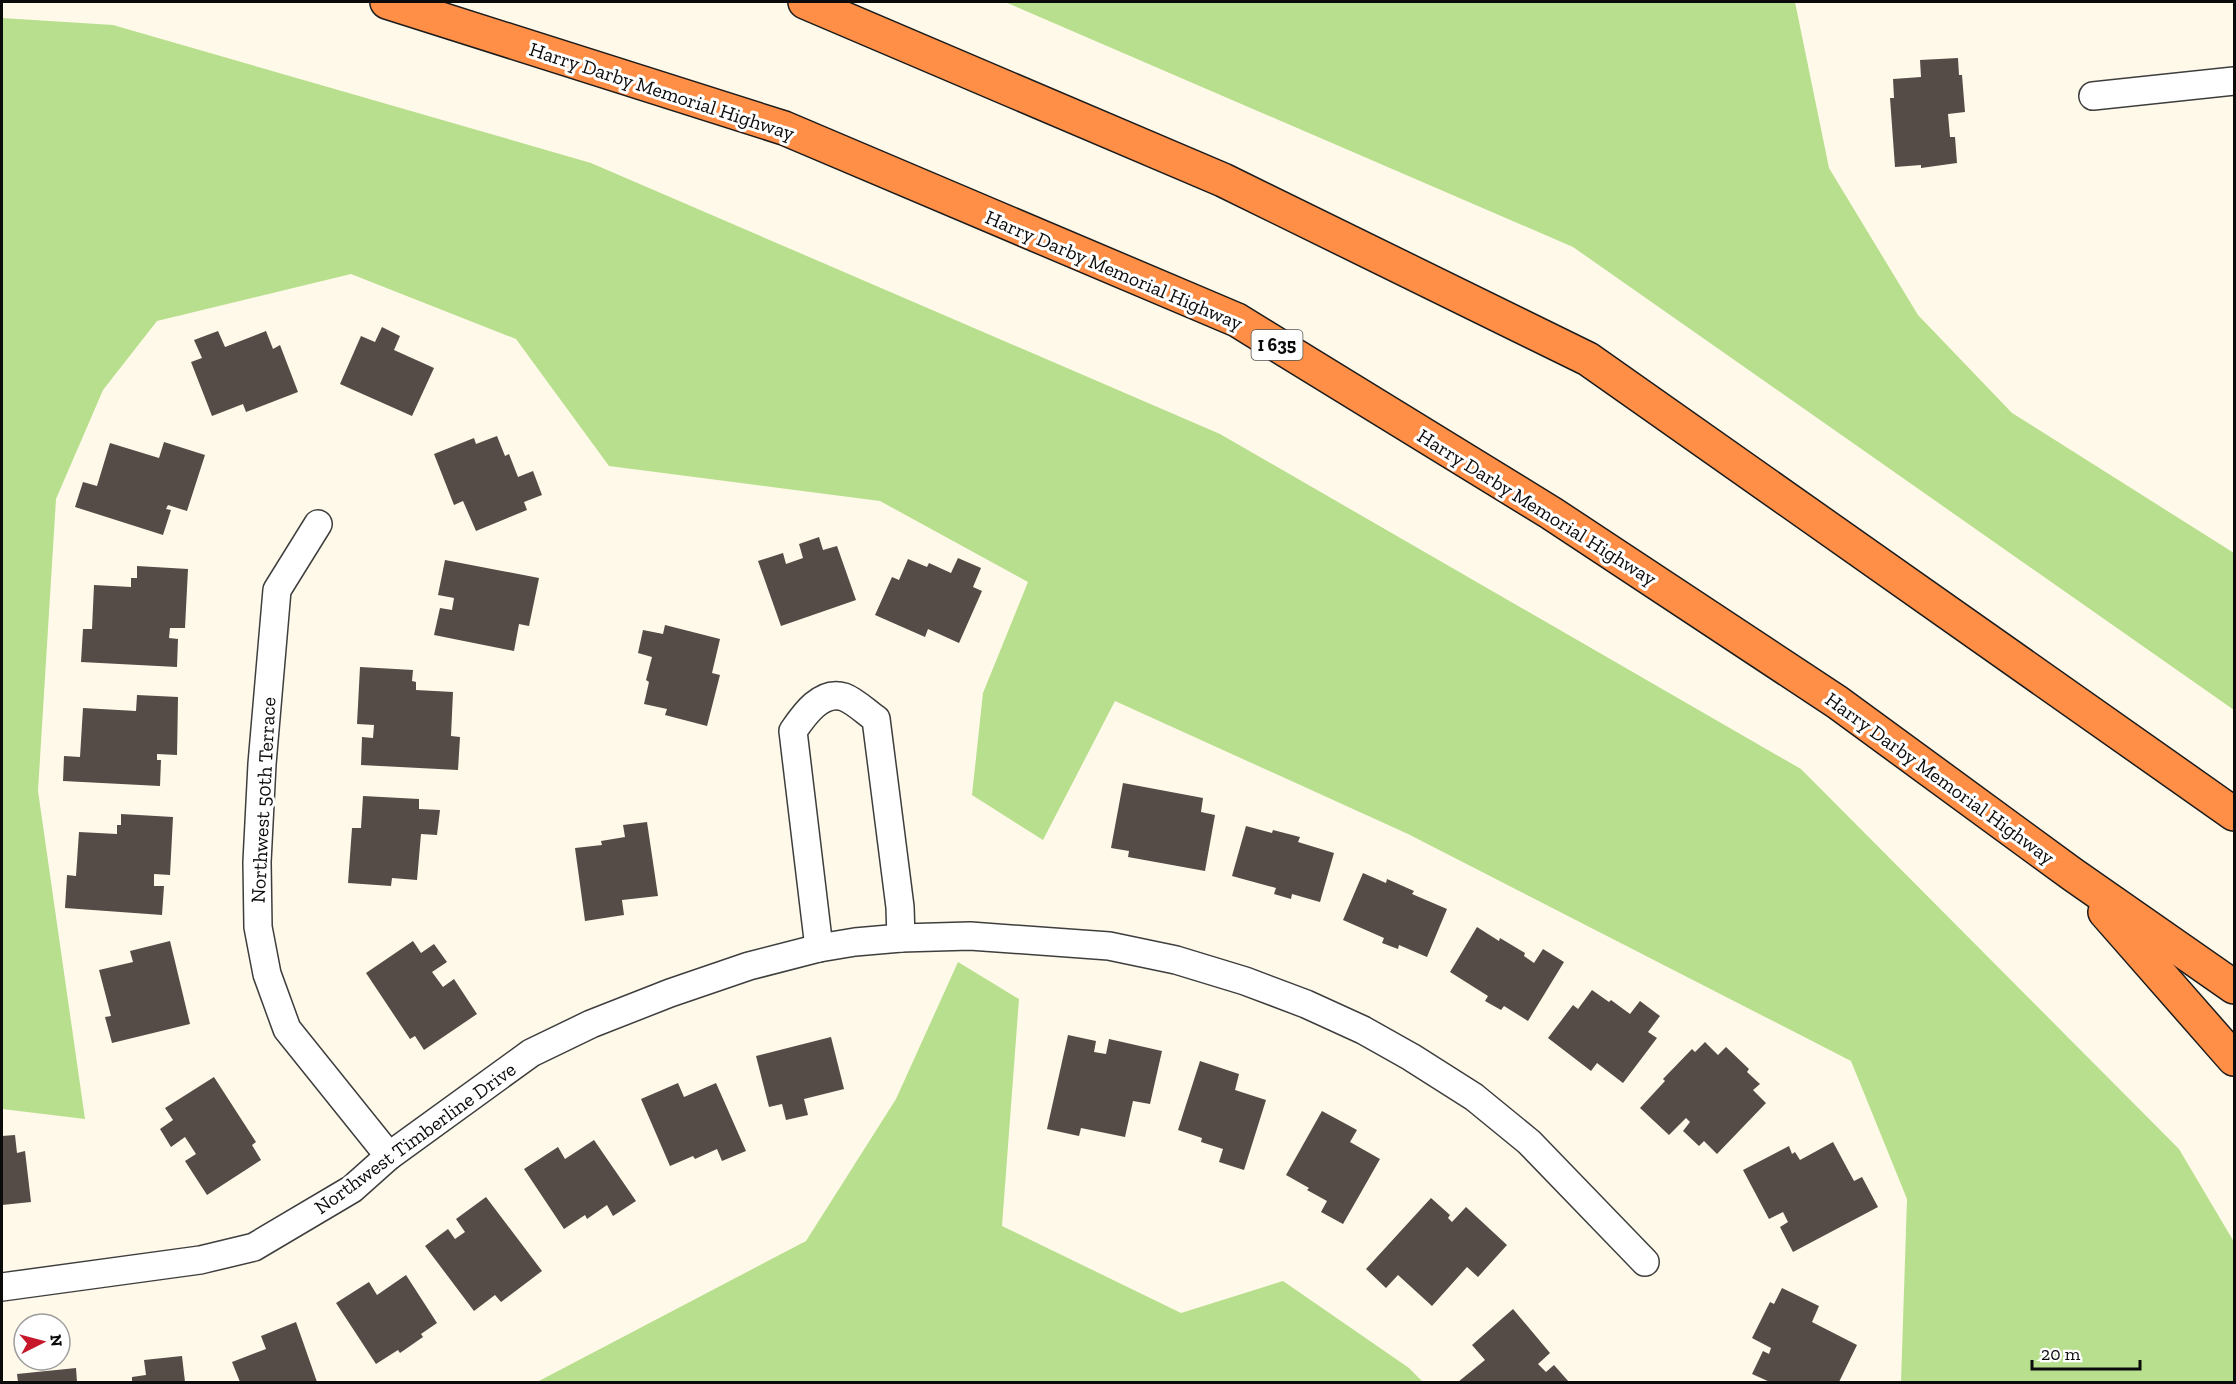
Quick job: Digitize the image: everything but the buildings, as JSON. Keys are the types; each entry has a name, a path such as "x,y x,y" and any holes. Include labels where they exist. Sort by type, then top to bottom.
{"highway":[{"name":"Harry Darby Memorial Highway","path":"387,2 784,129 1237,321 1601,545 1837,702 2072,874"},
{"path":"805,2 1223,180 1588,359 2235,814"},
{"path":"2072,874 2235,987"},
{"path":"2072,874 2235,1059"}],"street":[{"path":"2093,96 2235,81"},
{"name":"Northwest 50th Terrace","path":"318,524 277,590 262,764 257,862 258,927 267,974 287,1029 389,1156"},
{"path":"819,948 793,731 807,711 828,697 845,697 876,719 900,907 901,938"},
{"name":"Northwest Timberline Drive","path":"2,1287 200,1260 254,1247 352,1189 389,1156 531,1053 591,1024 670,993 738,970 819,948 901,938 970,936 1109,946 1176,960 1245,981 1306,1004 1362,1030 1411,1057 1474,1097 1529,1142 1645,1262"}],"green space":[{"path":"1005,2 1795,2 1829,168 1918,315 2012,413 2234,553 2234,710 1573,247"},
{"path":"2,18 113,25 591,163 1220,434 1801,769 2179,1149 2234,1242 2234,1382 1901,1382 1907,1199 1851,1061 1408,834 1115,701 1043,840 972,795 983,693 1028,582 880,501 609,466 516,339 351,274 157,321 103,390 56,499 38,791 85,1119 2,1109"},
{"path":"958,962 1019,999 1002,1226 1181,1313 1283,1281 1409,1368 1423,1382 537,1382 806,1241 896,1099"}]}
